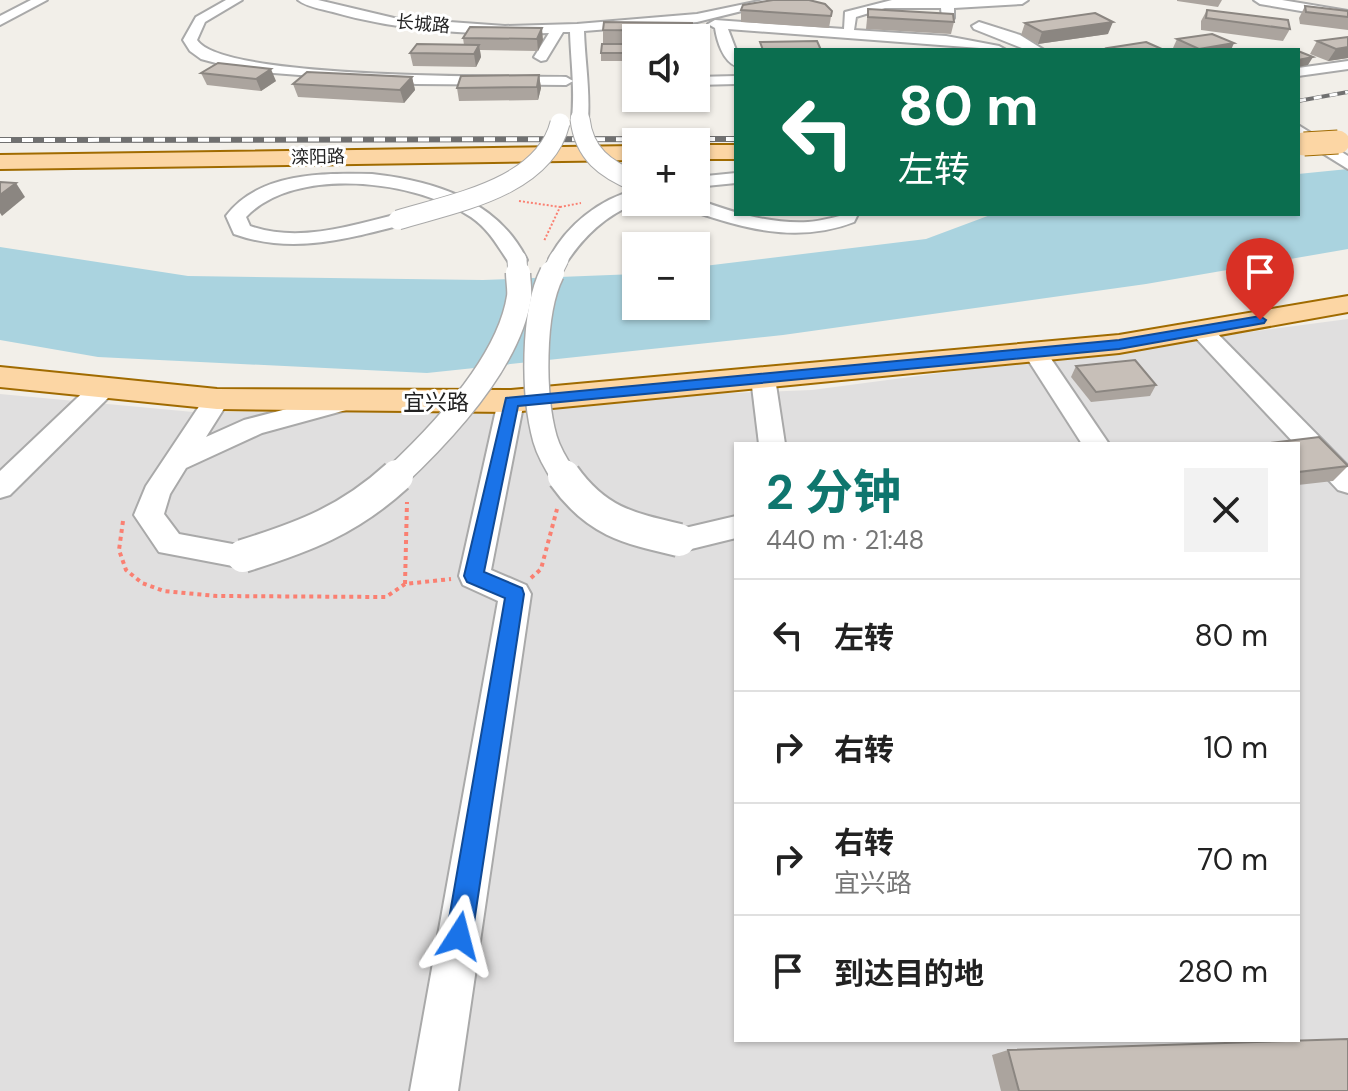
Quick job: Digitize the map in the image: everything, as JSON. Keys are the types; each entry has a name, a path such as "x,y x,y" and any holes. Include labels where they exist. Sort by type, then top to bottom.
{"main road":[{"name":"滦阳路","path":"0,162 622,153"},
{"path":"716,164 734,153"},
{"name":"滦阳路","path":"0,168 345,171 622,160"},
{"name":"宜兴路","path":"0,377 217,399 511,401 1119,344 1348,304"}],"street":[{"path":"0,21 41,0"},
{"path":"236,0 211,12 194,26 190,40 200,52 246,67 394,73 566,106"},
{"name":"长城路","path":"304,0 363,17 439,32 461,27 558,29 697,18 781,0"},
{"path":"850,21 1022,0"},
{"path":"1260,0 1348,15"},
{"path":"610,25 637,6"},
{"path":"947,11 1033,48"},
{"path":"505,30 525,17"},
{"path":"697,18 721,25 979,44 992,48"},
{"path":"721,25 724,40 734,58"},
{"path":"448,44 461,27"},
{"path":"968,48 1002,33 1027,27"},
{"path":"566,106 583,81 578,62 577,28"},
{"path":"541,57 558,29"},
{"path":"866,36 900,48"},
{"path":"578,62 553,145 529,168 482,193 398,220 308,241 263,240 241,230 236,216 244,203 262,193 345,171 415,186 439,195 476,211 537,250 546,285 538,390 545,441 566,480 601,515 636,531 679,540 734,527"},
{"path":"1300,72 1348,65"},
{"path":"710,81 734,80"},
{"path":"566,106 586,149 607,168 622,175"},
{"path":"1319,138 1348,164"},
{"path":"217,399 156,493 149,515 170,544 243,556 309,535 374,497 408,465 478,386 505,338 537,250 622,203"},
{"path":"710,211 758,224 802,228 832,226 848,216"},
{"path":"1201,330 1348,483"},
{"path":"1035,352 1095,442"},
{"path":"763,378 772,442"},
{"path":"0,488 104,387"},
{"path":"178,461 253,426 348,401"},
{"path":"434,1091 515,594 474,576 511,401"}],"path":[{"path":"516,201 560,207 537,250"},
{"path":"408,465 405,584 474,576"},
{"path":"541,569 566,480"}],"shaded area":[{"path":"1348,319 1348,1091 0,1091 0,394 204,413 812,390"}],"water":[{"path":"1348,169 1348,249 1146,284 783,335 427,373 98,357 0,340 0,247 188,276 483,280 622,275 622,320 710,320 710,265 926,239 988,216 1300,216 1300,174"}],"building":[{"path":"773,0 809,0 825,4 832,11 831,16 741,10 743,5"},
{"path":"1305,6 1348,11 1348,17 1306,12"},
{"path":"868,9 953,14 954,22 868,17"},
{"path":"1207,10 1288,20 1290,29 1206,18"},
{"path":"1095,13 1113,22 1042,32 1025,23"},
{"path":"604,22 692,23 622,24 622,30 603,30"},
{"path":"470,27 542,28 537,39 463,38"},
{"path":"1212,34 1234,43 1197,48 1177,39"},
{"path":"1348,37 1348,47 1336,49 1317,41"},
{"path":"817,41 820,48 762,48 760,42"},
{"path":"1146,42 1160,48 1108,48"},
{"path":"417,44 479,45 474,54 410,53"},
{"path":"602,44 622,44 622,53 601,53"},
{"path":"1300,52 1313,57 1300,60"},
{"path":"218,63 271,69 256,79 201,73"},
{"path":"307,72 412,77 400,90 293,84"},
{"path":"539,75 537,87 457,88 461,76"},
{"path":"0,182 16,183 0,195"},
{"path":"1135,360 1156,385 1096,392 1076,366"},
{"path":"1319,437 1348,466 1300,472 1300,442 1279,442"},
{"path":"1348,1039 1348,1091 1019,1091 1008,1050 1300,1042"}],"railway":[{"path":"1300,101 1348,92"},
{"path":"0,140 734,139"}],"route":[{"path":"459,936 515,594 474,576 511,401 1119,344 1260,320"}]}
